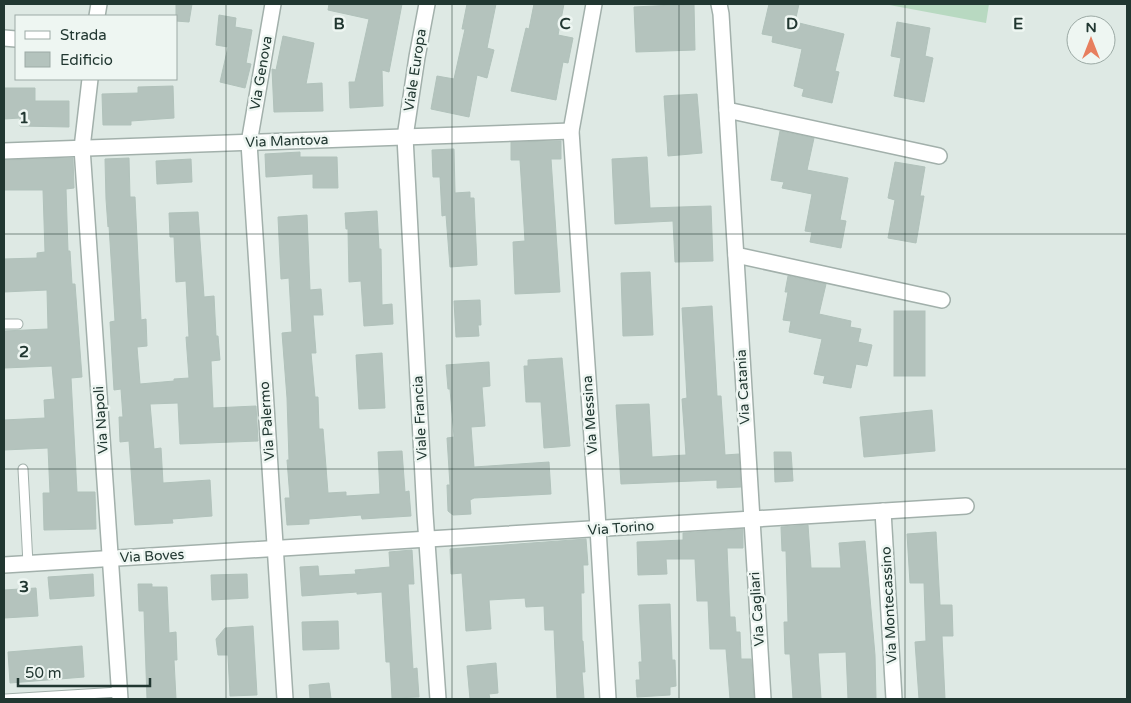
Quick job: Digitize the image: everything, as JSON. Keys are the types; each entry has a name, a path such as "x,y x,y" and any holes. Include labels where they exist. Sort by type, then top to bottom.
{"street":[{"name":"Via Genova","path":"249,143 273,4"},
{"name":"Viale Europa","path":"405,137 427,4"},
{"path":"571,131 594,4"},
{"name":"Via Catania","path":"719,4 751,520"},
{"name":"Via Napoli","path":"90,80 82,148 120,696"},
{"path":"727,110 939,156"},
{"name":"Via Mantova","path":"4,151 571,131"},
{"name":"Via Messina","path":"571,131 608,699"},
{"name":"Viale Francia","path":"405,137 427,540 438,699"},
{"name":"Via Palermo","path":"249,143 285,699"},
{"path":"736,255 942,300"},
{"name":"Via Torino","path":"275,549 966,506"},
{"name":"Via Montecassino","path":"883,511 894,699"},
{"name":"Via Cagliari","path":"751,520 763,699"},
{"name":"Via Boves","path":"4,565 275,549"}],"lane":[{"path":"4,324 18,324"},
{"path":"23,469 28,564"},
{"name":"Via Napoli","path":"5,699 120,696"}],"green space":[{"path":"884,4 989,4 986,23"}],"building":[{"path":"176,4 192,4 189,22 178,21 178,15 176,15"},
{"path":"329,4 402,4 389,72 382,70 383,106 350,108 349,82 355,82 369,19 328,10"},
{"path":"467,4 496,4 487,48 494,50 487,78 477,75 469,117 431,109 437,76 454,79 465,29 462,29"},
{"path":"534,4 564,4 558,35 573,38 568,63 563,62 556,100 511,91 526,28 529,29"},
{"path":"694,4 695,50 636,52 634,7"},
{"path":"769,4 799,4 795,22 844,34 835,71 839,72 832,103 802,96 804,89 794,86 802,49 772,42 773,36 762,34"},
{"path":"219,15 236,18 235,27 252,30 246,63 251,64 245,88 220,82 228,47 216,45"},
{"path":"897,22 930,28 925,56 933,58 924,102 894,96 901,58 891,56"},
{"path":"283,36 314,43 306,84 322,83 323,111 274,112 272,69 276,70"},
{"path":"173,86 174,118 131,121 131,125 103,125 102,94 138,93 138,87"},
{"path":"4,88 35,88 35,101 69,101 69,127 20,126 20,118 4,119"},
{"path":"697,94 702,153 668,156 664,96"},
{"path":"780,131 814,138 807,170 848,178 840,220 846,221 841,248 810,242 812,232 805,231 812,194 782,188 784,182 771,180"},
{"path":"561,141 561,159 551,159 560,292 515,294 513,242 525,241 520,160 511,160 511,142"},
{"path":"454,149 455,193 470,192 470,198 474,198 477,265 450,267 446,215 442,216 440,177 433,177 432,150"},
{"path":"300,152 300,157 337,157 338,188 313,188 313,174 266,177 265,154"},
{"path":"647,157 650,208 711,206 713,261 675,262 673,221 615,224 612,159"},
{"path":"73,158 74,188 66,189 68,251 70,251 72,284 75,284 82,377 71,378 77,492 95,492 96,529 44,530 43,493 50,493 48,448 4,450 4,420 45,418 44,400 55,399 52,366 4,368 4,331 48,329 47,290 4,292 4,259 37,258 37,253 45,252 43,190 4,190 4,160"},
{"path":"129,158 130,197 135,197 141,320 146,319 147,346 137,347 140,384 189,378 186,337 189,337 186,281 176,282 174,237 170,237 169,213 198,212 204,297 214,296 216,336 218,336 220,360 211,361 213,408 256,406 258,441 180,444 178,403 150,404 154,449 161,448 163,483 210,480 212,516 172,519 173,523 135,525 129,441 120,442 119,417 123,417 121,389 114,390 110,322 115,321 105,159"},
{"path":"191,159 192,182 157,184 156,161"},
{"path":"895,162 925,167 920,196 924,196 916,243 888,238 895,200 888,198"},
{"path":"377,211 379,249 381,249 382,305 392,304 393,324 364,326 361,281 349,282 348,229 346,229 345,213"},
{"path":"307,215 310,290 321,289 323,315 313,315 316,353 311,353 315,397 318,397 319,429 323,429 328,493 346,492 346,496 380,494 378,452 402,451 405,492 409,491 411,516 362,519 361,515 309,519 309,524 287,525 285,498 290,498 287,460 289,460 287,398 282,333 292,332 289,278 281,279 278,217"},
{"path":"650,272 653,335 623,336 621,273"},
{"path":"788,276 826,284 819,314 851,321 850,327 861,329 858,342 872,345 867,366 856,364 851,388 823,383 825,376 814,374 822,339 789,332 791,321 783,320 788,292 785,292"},
{"path":"480,300 481,325 478,325 479,336 456,337 454,301"},
{"path":"712,306 717,396 721,396 725,455 739,454 741,487 717,488 717,480 621,484 616,405 649,404 652,457 686,455 682,399 687,398 682,308"},
{"path":"894,311 925,311 925,376 894,376"},
{"path":"382,353 385,408 359,409 356,355"},
{"path":"562,358 570,446 544,448 541,402 526,402 524,366 528,366 528,360"},
{"path":"489,362 490,386 482,387 485,426 471,427 474,467 549,462 551,494 474,498 470,500 471,514 453,515 448,511 447,485 450,485 447,438 454,437 446,365"},
{"path":"932,410 935,451 864,457 860,417"},
{"path":"774,452 791,452 793,481 775,482"},
{"path":"808,525 811,568 841,568 839,543 865,541 875,655 876,699 848,699 846,652 818,653 821,699 793,699 790,654 785,654 784,622 788,622 786,551 782,551 781,527"},
{"path":"743,529 743,548 727,548 730,617 735,617 736,632 740,632 741,659 751,659 754,699 730,699 726,649 710,649 708,601 697,601 695,559 666,559 667,574 638,575 637,542 683,540 683,533"},
{"path":"936,532 940,605 952,605 953,636 942,636 945,699 919,699 915,642 926,641 924,583 910,583 907,534"},
{"path":"586,539 588,565 583,565 584,593 581,593 585,672 582,672 584,699 557,699 554,630 545,630 544,606 526,607 525,598 489,600 491,629 466,631 462,573 451,574 450,549"},
{"path":"412,550 414,584 408,584 413,669 417,668 419,697 392,698 390,662 386,662 382,592 302,596 300,567 318,566 319,576 356,574 355,570 390,567 389,552"},
{"path":"93,574 94,596 50,599 48,577"},
{"path":"247,574 248,598 212,600 211,575"},
{"path":"138,584 152,584 152,587 167,587 169,633 176,632 177,660 174,660 176,699 147,699 144,611 139,611"},
{"path":"36,588 38,616 4,618 4,590"},
{"path":"670,604 672,660 675,660 676,686 670,687 670,695 637,697 636,680 640,680 639,662 642,662 639,605"},
{"path":"338,621 339,649 303,650 302,622"},
{"path":"253,626 257,695 230,696 228,655 218,655 216,639 225,628"},
{"path":"82,646 84,677 10,683 8,652"},
{"path":"496,663 498,693 489,694 490,699 470,699 467,666"},
{"path":"329,683 331,699 310,699 309,685"}]}
